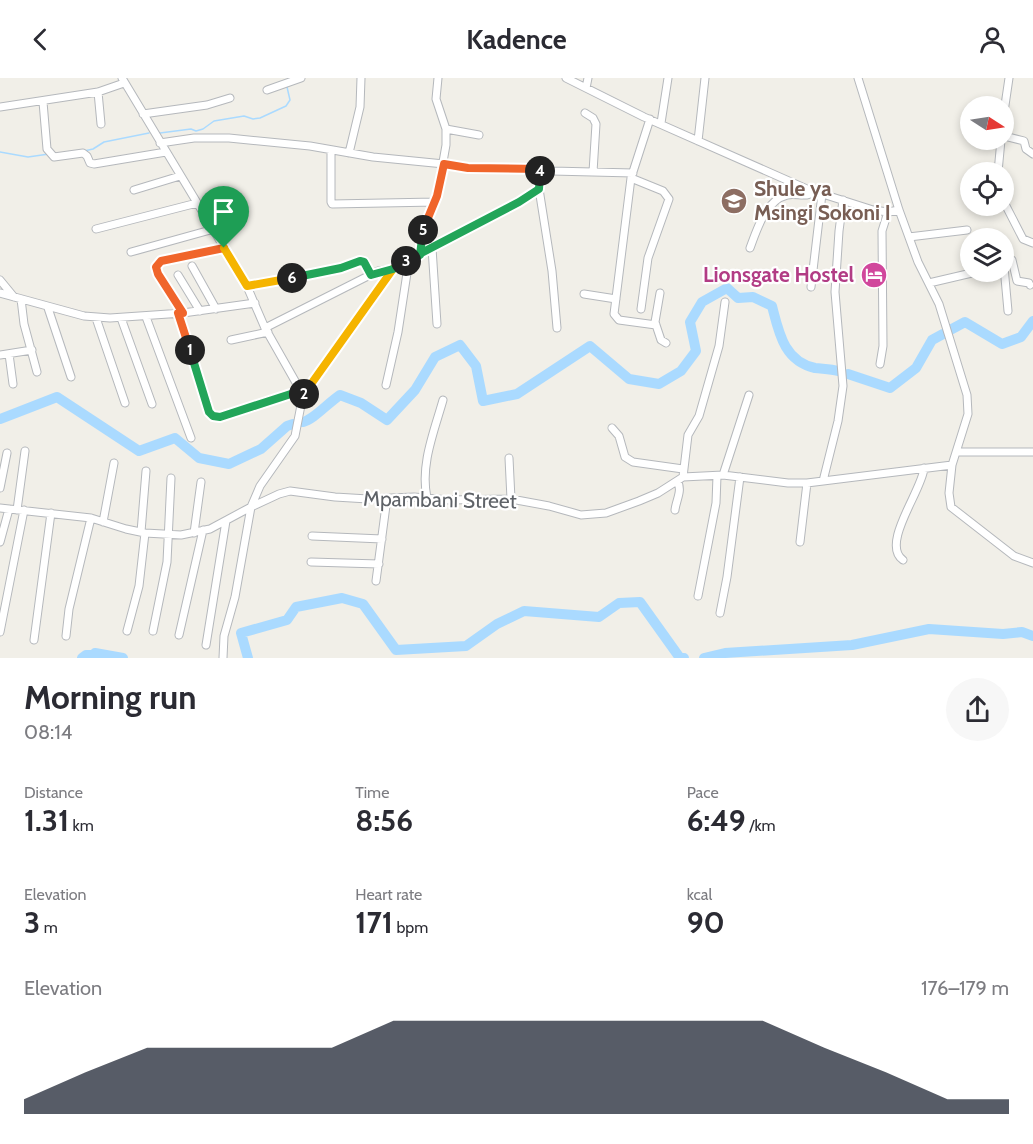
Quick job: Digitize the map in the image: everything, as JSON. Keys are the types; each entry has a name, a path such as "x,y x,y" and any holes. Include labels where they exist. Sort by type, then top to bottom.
{"street":[{"path":"267,90 301,78"},
{"path":"349,153 360,107 361,78"},
{"path":"420,255 423,229 435,202 444,164 446,129 436,99 438,78"},
{"path":"566,78 647,118 818,193 873,210 888,212 899,210"},
{"path":"586,88 588,78"},
{"path":"661,123 668,78"},
{"path":"698,141 705,78"},
{"path":"858,78 899,210 918,262 939,304 968,402 968,414 952,465 949,493 951,507 1014,556 1033,563"},
{"path":"1006,96 1009,78"},
{"path":"0,107 98,92 123,81 247,286 267,330 302,393"},
{"path":"98,92 101,124"},
{"path":"143,114 207,105 230,98"},
{"path":"43,102 49,154 57,158 83,153 90,163 94,164 166,152"},
{"path":"585,113 593,118 596,124 593,172"},
{"path":"647,118 632,176 614,314 616,318 656,325"},
{"path":"446,129 479,135"},
{"path":"160,143 194,138 229,138 310,146 468,168 540,169 632,176 663,191 669,200 648,258 641,309"},
{"path":"1014,138 1024,141 1026,149 1033,154"},
{"path":"331,150 331,202 333,204 435,202"},
{"path":"540,169 539,189 552,271 557,328"},
{"path":"134,190 180,176"},
{"path":"231,340 267,330 371,275 393,269 539,189"},
{"path":"750,248 758,227 776,199 788,195 818,193"},
{"path":"811,287 818,193"},
{"path":"823,481 838,420 843,386 835,292 843,200"},
{"path":"96,229 197,204"},
{"path":"880,364 883,346 882,231 888,212"},
{"path":"1011,216 1023,239 1033,243"},
{"path":"131,252 214,229"},
{"path":"909,237 960,231"},
{"path":"224,248 161,261 157,265 158,274 180,313 209,412 213,416 220,417 302,393"},
{"path":"432,248 437,324"},
{"path":"386,385 398,332 409,260"},
{"path":"247,286 341,268 360,261 364,262 371,275"},
{"path":"192,266 216,309"},
{"path":"1014,268 1017,281 1030,285"},
{"path":"223,658 224,636 235,597 250,507 260,486 295,436 302,393 393,269"},
{"path":"178,275 200,311"},
{"path":"929,283 960,276"},
{"path":"0,280 17,298 37,372"},
{"path":"1005,282 1008,310"},
{"path":"0,293 48,308 96,318 180,313 255,303"},
{"path":"660,293 656,325 661,340 666,343"},
{"path":"584,294 616,299"},
{"path":"675,510 680,492 688,435 699,416 721,336 725,302"},
{"path":"48,308 71,377"},
{"path":"146,316 190,438"},
{"path":"96,318 125,403"},
{"path":"122,318 152,404"},
{"path":"0,355 32,350"},
{"path":"9,354 13,384"},
{"path":"698,596 720,476 749,395"},
{"path":"427,498 425,471 443,400"},
{"path":"612,428 619,436 626,457 633,462 681,476"},
{"path":"0,542 25,451"},
{"path":"957,452 1033,452"},
{"path":"0,488 7,453"},
{"path":"509,458 511,499"},
{"path":"104,522 114,463"},
{"name":"Mpambani Street","path":"9,508 91,518 143,532 170,535 203,530 290,491 335,497 427,498 449,501 511,499 581,515 615,511 658,494 681,476 740,477 807,483 952,465"},
{"path":"903,560 900,559 896,549 903,516 924,473 924,468"},
{"path":"127,631 139,586 146,471"},
{"path":"720,613 740,477"},
{"path":"153,631 162,591 170,535 171,478"},
{"path":"194,533 201,482"},
{"path":"800,542 807,483"},
{"path":"376,581 387,498"},
{"path":"0,632 9,508"},
{"path":"34,640 51,513"},
{"path":"66,636 69,609 91,518"},
{"path":"206,645 226,521"},
{"path":"179,635 203,530"},
{"path":"312,536 382,539"},
{"path":"311,561 379,564"}],"waterway":[{"path":"160,133 191,129 196,131 214,121 244,116 253,119 260,118 286,106 290,100 287,87"},
{"path":"84,151 93,149 104,142 149,133"},
{"path":"0,152 28,157 49,154"},
{"path":"303,422 316,415 340,395 361,403 387,420 415,390 435,357 460,345 476,366 483,401 517,394 590,346 629,379 659,384 681,371 696,351 690,322 702,302 727,288 738,298 753,297 772,306 784,344 796,359 815,368 838,371"},
{"path":"952,329 965,322 1002,344 1021,337 1033,321"},
{"path":"848,374 890,388 916,368 932,340 943,334"},
{"path":"0,419 57,397 139,451 175,438 199,458 229,464 261,449 287,426 293,424"},
{"path":"248,658 241,633 287,620 296,607 342,598 363,604 396,650 466,646 497,624 524,611 599,617 619,603 640,602 680,658 684,658"},
{"path":"704,658 725,653 852,645 929,629 1003,634 1022,632 1033,636"},
{"path":"82,658 95,653 123,658"}],"place":[{"name":"Shule ya Msingi Sokoni I","path":"734,201"},
{"name":"Lionsgate Hostel","path":"874,275"}],"route":[{"path":"224,248 161,261 156,267 156,271 183,313 178,313 209,412 217,417 300,391 303,396 393,269 420,255 460,232 477,224 499,211 519,202 539,189 540,169 487,169 444,164 437,196 423,229 420,255 409,260 393,269 371,275 364,262 360,261 341,268 247,286 224,248"}]}
